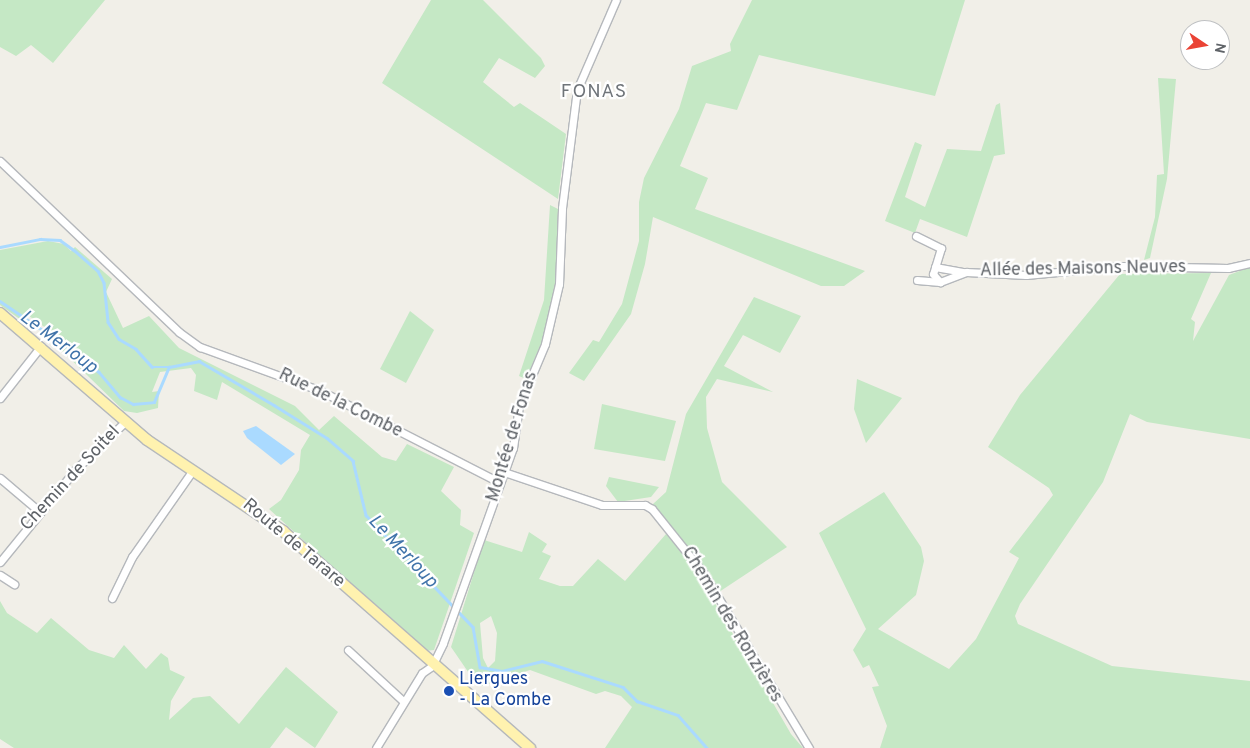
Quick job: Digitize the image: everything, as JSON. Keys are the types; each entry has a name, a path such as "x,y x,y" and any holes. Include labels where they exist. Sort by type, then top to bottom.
{"main road":[{"name":"Route de Tarare","path":"0,313 42,346 126,421 193,470 284,531 432,666 530,748"}],"street":[{"name":"Montée de Fonas","path":"432,666 452,620 517,436 519,406 554,314 577,90 616,0"},
{"name":"Rue de la Combe","path":"0,161 179,332 210,352 262,367 319,390 500,482"},
{"path":"916,236 941,248 933,274 940,282"},
{"name":"Allée des Maisons Neuves","path":"917,280 940,282 966,272 1026,275 1114,267 1228,268 1250,263"},
{"path":"935,266 966,272"},
{"path":"0,398 42,346"},
{"name":"Chemin de Soitel","path":"0,562 75,470 126,421"},
{"path":"112,598 132,557 193,470"},
{"name":"Chemin des Ronzières","path":"504,472 602,505 645,505 652,509 704,574 809,748"},
{"path":"0,478 40,512"},
{"path":"0,575 14,584"},
{"path":"348,650 404,701"},
{"path":"376,748 422,673 432,666"}],"green space":[{"path":"0,0 105,0 53,63 31,45 16,56 0,47"},
{"path":"431,0 483,0 541,58 545,66 535,78 499,58 483,82 514,107 520,103 566,134 558,199 382,83"},
{"path":"752,0 965,0 935,96 759,55 737,110 706,103 680,166 708,178 695,209 865,271 844,286 821,286 653,217 645,264 631,314 584,381 569,373 593,340 599,342 622,304 639,241 639,202 644,178 679,109 692,66 731,51 730,44"},
{"path":"1158,78 1176,79 1167,179 1150,258 1144,260 1155,217 1157,175 1164,174"},
{"path":"1000,103 1005,154 994,156 967,237 920,219 915,233 885,221 915,142 922,145 905,197 925,207 947,149 981,151 996,105"},
{"path":"550,205 558,209 556,279 543,339 526,379 519,376 544,300"},
{"path":"48,241 64,244 71,251 75,247 112,279 106,292 123,328 149,316 179,348 295,406 319,430 334,416 382,457 396,461 407,444 454,467 441,491 461,510 460,525 474,533 434,650 425,651 269,509 281,500 299,470 301,450 310,435 222,382 217,400 194,391 196,375 191,368 160,372 152,392 159,391 158,408 137,413 124,411 54,343 57,336 25,313 21,320 0,305 0,250"},
{"path":"1250,267 1250,439 1147,422 1130,414 1103,482 1020,604 1015,616 1018,624 1112,666 1250,681 1250,748 880,748 887,726 872,687 879,686 869,665 863,668 853,650 866,629 819,533 884,492 921,547 924,561 916,595 878,629 949,669 976,639 1019,558 1009,552 1053,495 1049,488 988,447 1020,395 1120,274 1211,273 1191,319 1195,322 1193,341 1229,275"},
{"path":"754,297 801,316 780,353 743,335 724,366 773,392 717,379 706,397 707,428 722,482 787,547 719,592 653,504 666,492 686,414"},
{"path":"410,311 434,330 406,383 380,369"},
{"path":"857,379 902,398 866,443 854,409"},
{"path":"602,404 676,421 665,461 594,449"},
{"path":"609,477 659,487 651,497 618,502 606,486"},
{"path":"529,532 547,544 542,552 551,556 539,579 560,586 573,586 598,559 625,581 666,534 694,567 791,734 803,748 605,748 632,707 621,696 605,691 596,694 530,670 482,686 475,682 451,647 484,540 522,552","holes":["491,616 497,633 495,661 488,668 483,658 480,623"]},
{"path":"0,601 7,613 37,633 51,618 89,650 114,658 124,645 146,669 161,653 168,658 170,670 185,677 171,701 169,720 193,698 210,696 239,724 286,667 338,712 315,748 286,727 270,748 14,748 0,739"}],"water":[{"path":"256,426 295,454 281,465 247,438 243,431"}],"waterway":[{"path":"0,247 40,239 60,240 98,271 104,283 108,322 119,339 136,349 152,367 169,367"},
{"name":"Le Merloup","path":"0,301 66,346 99,372 120,397 133,404 154,402 169,367 199,361 327,438 353,461 366,515 473,627 480,667 502,671 542,661 623,687 637,701 678,715 707,748"}],"place":[{"name":"Liergues - La Combe","path":"449,691"}],"district":[{"name":"FONAS","path":"594,93"}]}
